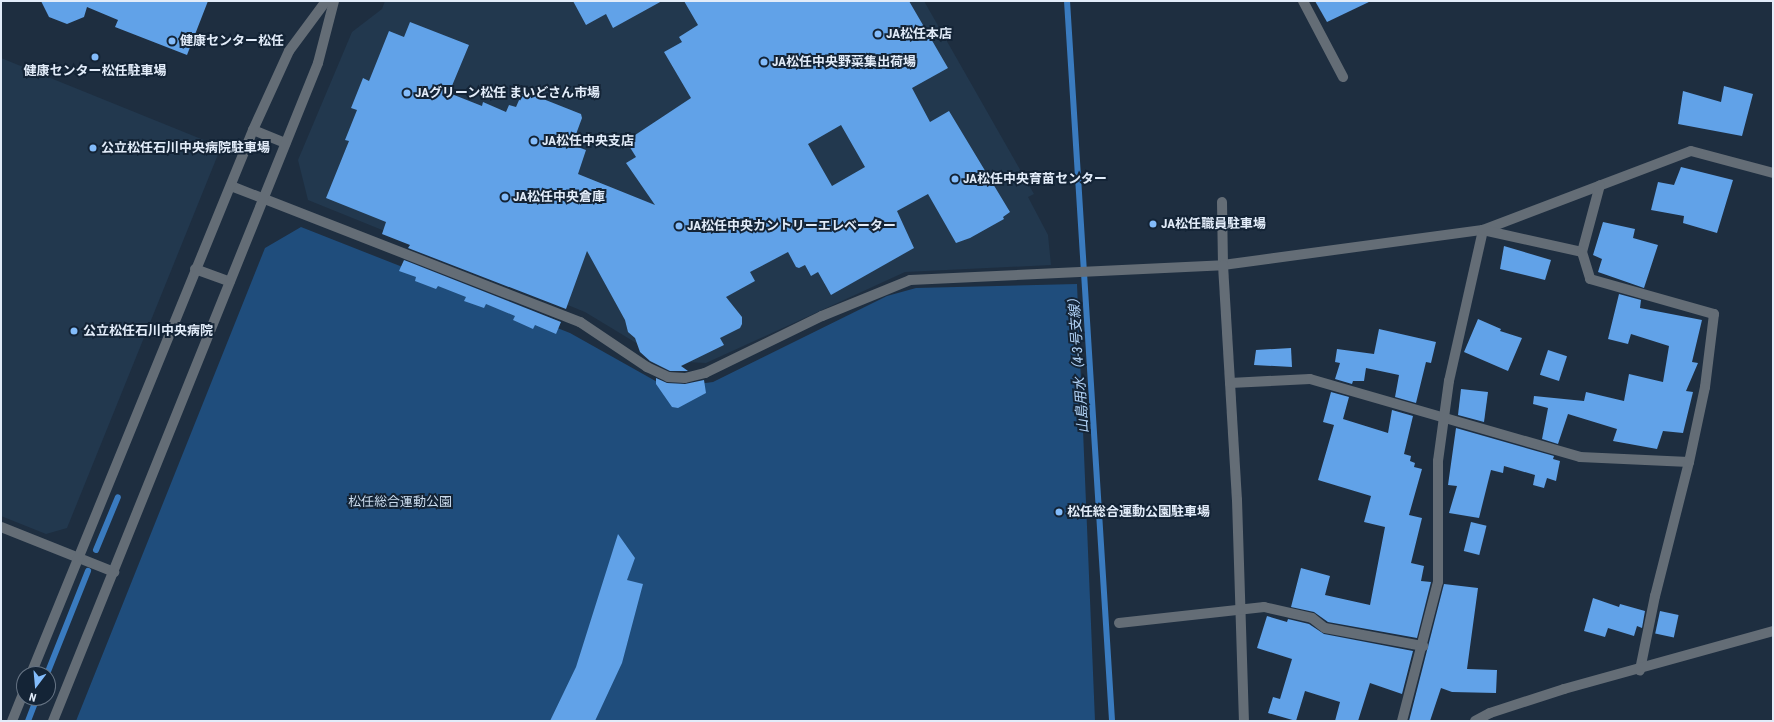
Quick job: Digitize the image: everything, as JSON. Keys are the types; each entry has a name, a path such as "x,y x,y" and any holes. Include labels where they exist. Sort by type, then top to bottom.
{"street":[{"path":"34,666 253,130 288,51 326,1"},
{"path":"53,721 318,63 334,1"},
{"path":"1303,1 1343,77"},
{"path":"253,130 286,143"},
{"path":"231,186 580,322 647,366 668,376 685,378 705,373 822,316 910,280 1072,274 1223,265 1483,230 1691,151 1773,173"},
{"path":"1600,185 1582,252 1590,279 1714,314 1705,387 1690,462 1655,596 1640,670"},
{"path":"1222,202 1223,265 1237,500 1239,610 1244,721"},
{"path":"1483,230 1582,252"},
{"path":"1402,721 1423,646 1438,582 1438,460 1444,416 1460,327 1483,230"},
{"path":"195,269 230,282"},
{"path":"1230,383 1310,379 1444,416 1580,457 1690,462"},
{"path":"1,527 114,572"},
{"path":"1119,623 1264,607 1312,618 1325,628 1423,646"},
{"path":"1476,721 1490,713 1564,689 1640,670 1773,631"},
{"path":"12,721 18,706"}],"shaded area":[{"path":"385,1 924,1 1034,194 1028,197 1048,235 1051,265 905,272 706,363 666,361 585,312 308,200 298,160 352,32 382,9"},
{"name":"公立松任石川中央病院","path":"1,58 221,147 67,528 46,534 1,516"}],"green space":[{"name":"松任総合運動公園","path":"301,227 570,333 668,388 713,382 887,296 916,288 1077,284 1095,721 76,721 265,248"}],"building":[{"name":"健康センター松任","path":"41,1 208,1 187,55 115,27 118,20 87,7 84,17 67,24 49,17"},
{"path":"573,1 662,1 613,28 606,14 586,25"},
{"path":"684,1 909,1 948,68 912,88 930,122 949,111 1010,212 1003,217 1004,219 970,238 956,243 928,194 897,211 914,248 831,295 818,272 811,276 805,265 799,268 796,267 788,252 750,272 755,281 726,297 742,317 742,324 740,328 720,338 724,345 681,366 688,371 670,371 650,361 640,352 635,338 628,332 625,320 587,251 566,309 408,248 410,245 382,234 386,222 326,198 349,141 345,140 357,110 351,108 363,78 369,81 389,31 404,37 410,22 469,45 449,93 482,106 483,102 506,112 509,105 516,107 523,91 581,114 582,118 572,145 586,150 578,174 655,205 626,163 636,157 626,141 691,98 664,52 682,42 679,37 698,25","holes":["841,125 865,167 832,186 808,144"]},
{"path":"1315,1 1371,1 1327,22"},
{"path":"1724,86 1753,94 1742,136 1678,124 1683,91 1721,102"},
{"path":"1681,167 1733,180 1717,233 1683,223 1684,216 1651,210 1658,182 1674,185"},
{"path":"1603,222 1635,229 1633,238 1658,245 1644,288 1598,272 1602,259 1593,255"},
{"path":"1504,246 1551,260 1545,280 1500,269"},
{"path":"404,260 561,322 556,334 535,325 533,329 513,320 515,316 486,304 484,308 464,301 466,297 438,286 436,289 415,281 416,277 399,271"},
{"path":"1619,294 1641,300 1640,308 1702,320 1692,362 1698,363 1686,391 1693,392 1683,433 1663,431 1657,449 1613,441 1617,429 1568,414 1558,444 1542,439 1548,408 1533,404 1534,396 1584,401 1586,392 1624,401 1629,374 1663,382 1669,346 1631,334 1628,344 1608,339"},
{"path":"1478,319 1501,329 1500,331 1522,338 1508,371 1464,352"},
{"path":"1379,329 1436,342 1431,363 1426,362 1416,403 1395,397 1399,375 1366,368 1364,381 1353,381 1352,384 1335,379 1340,363 1335,362 1337,349 1374,354"},
{"path":"1291,348 1292,367 1254,365 1256,350"},
{"path":"1548,350 1567,356 1559,381 1540,375"},
{"path":"656,378 667,383 685,384 704,380 706,393 678,408 672,407 656,384"},
{"path":"1461,389 1488,392 1484,422 1458,415"},
{"path":"1331,392 1349,397 1343,419 1388,433 1392,410 1413,416 1404,454 1411,456 1410,461 1415,463 1414,467 1422,469 1409,515 1422,518 1411,563 1424,566 1421,581 1431,582 1417,638 1328,622 1314,612 1291,607 1301,568 1330,576 1325,595 1370,605 1385,527 1364,522 1371,496 1318,480 1334,425 1323,422"},
{"path":"1456,428 1554,456 1553,459 1560,461 1556,481 1547,478 1544,488 1533,485 1535,475 1504,466 1503,473 1491,470 1479,518 1449,513 1457,486 1448,485"},
{"path":"1471,522 1487,526 1479,555 1464,551"},
{"path":"618,534 635,558 627,580 643,584 622,663 595,721 550,721 576,667"},
{"path":"1444,584 1478,588 1467,669 1497,670 1496,693 1452,692 1441,688 1430,721 1409,721"},
{"path":"1593,598 1619,607 1620,604 1645,611 1642,628 1637,626 1634,636 1608,628 1605,637 1584,631"},
{"path":"1660,611 1679,615 1674,637 1655,633"},
{"path":"1267,616 1287,622 1288,619 1309,624 1324,634 1413,651 1402,694 1370,683 1358,721 1335,721 1340,702 1305,691 1296,721 1268,713 1273,697 1280,699 1292,659 1257,648"}],"waterway":[{"name":"山島用水（4-3号支線）","path":"1067,1 1112,721"},
{"path":"96,550 118,497"},
{"path":"50,666 88,571"},
{"path":"28,721 34,706"}],"place":[{"name":"JA松任本店","path":"878,34"},
{"name":"健康センター松任","path":"172,41"},
{"name":"健康センター松任駐車場","path":"95,57"},
{"name":"JA松任中央野菜集出荷場","path":"764,62"},
{"name":"JAグリーン松任 まいどさん市場","path":"407,93"},
{"name":"JA松任中央支店","path":"534,141"},
{"name":"公立松任石川中央病院駐車場","path":"93,148"},
{"name":"JA松任中央育苗センター","path":"955,179"},
{"name":"JA松任中央倉庫","path":"505,197"},
{"name":"JA松任職員駐車場","path":"1153,224"},
{"name":"JA松任中央カントリーエレベーター","path":"679,226"},
{"name":"公立松任石川中央病院","path":"74,331"},
{"name":"松任総合運動公園駐車場","path":"1059,512"}]}
